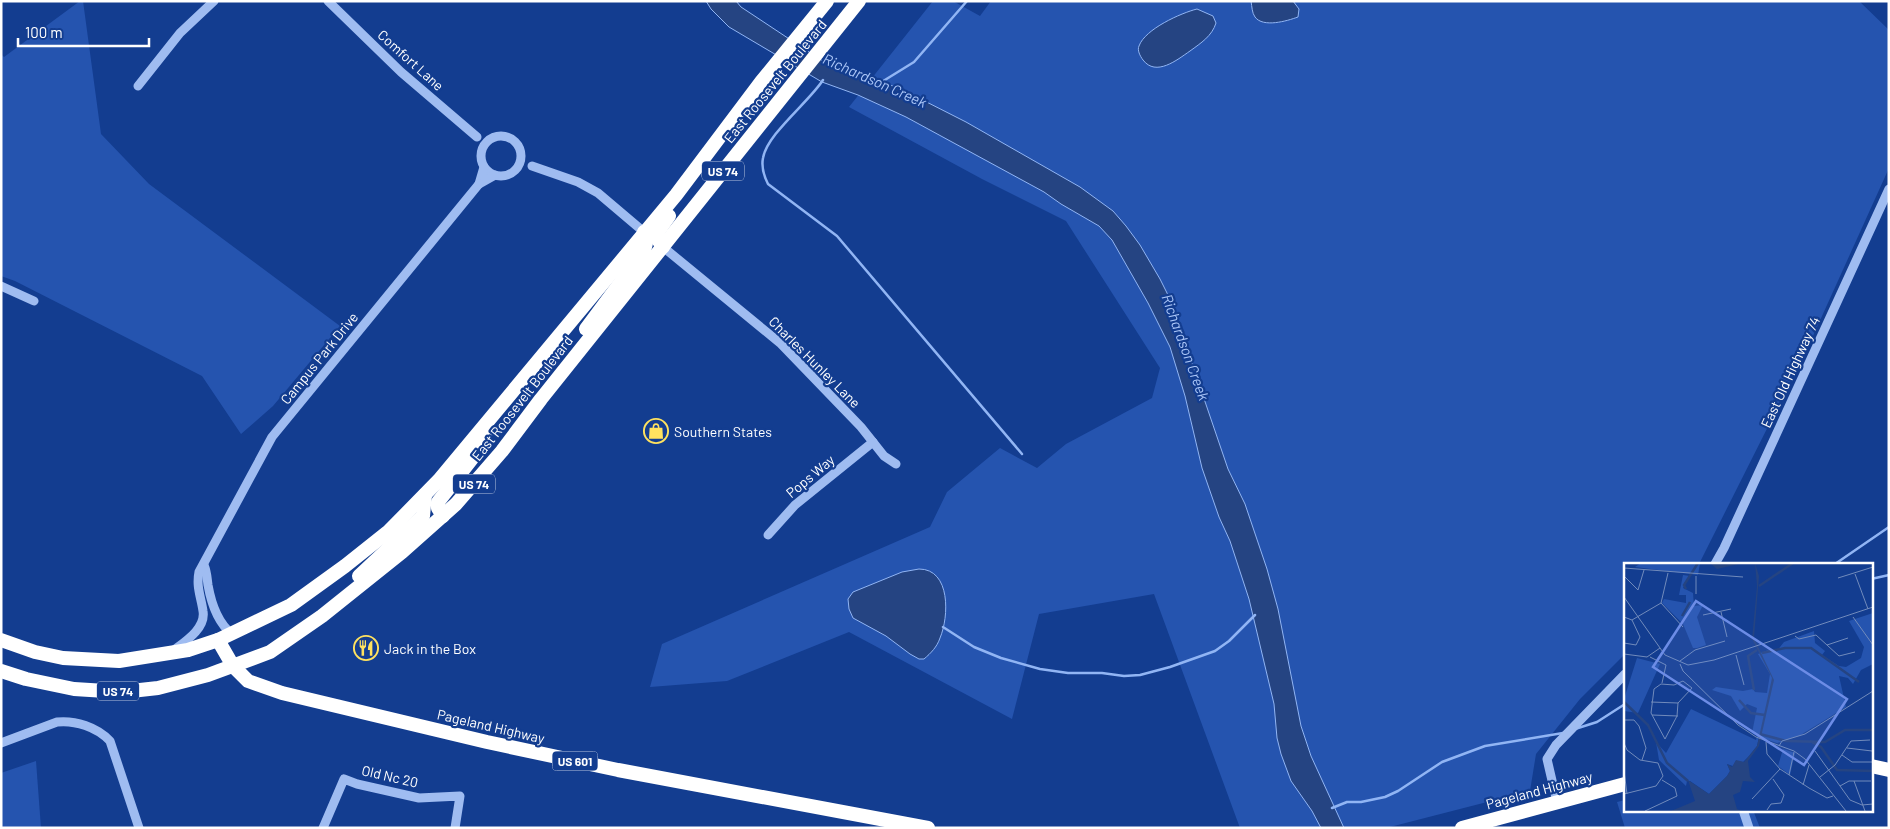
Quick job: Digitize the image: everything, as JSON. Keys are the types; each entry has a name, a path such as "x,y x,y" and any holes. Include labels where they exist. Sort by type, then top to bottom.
{"highway":[{"name":"East Roosevelt Boulevard","path":"1,671 26,679 74,689 122,692 158,688 208,675 270,652 332,609 402,552 456,504 502,452 541,398 859,1"},
{"name":"East Roosevelt Boulevard","path":"1,640 35,652 63,658 119,661 188,650 232,634 291,605 389,531 493,418 676,194 761,82 824,5"},
{"path":"663,247 658,239 658,230 708,163 730,124"},
{"path":"565,370 591,322 644,251 646,243 644,232"},
{"path":"443,516 438,508 438,502 478,451 493,418"},
{"path":"332,609 338,595 423,516 424,495"},
{"name":"Pageland Highway","path":"218,640 233,666 248,681 282,693 478,740 618,770 928,828"},
{"path":"1872,766 1889,770"},
{"name":"Pageland Highway","path":"1462,828 1624,784"}],"street":[{"path":"138,86 180,33 214,1"},
{"name":"Comfort Lane","path":"328,1 402,72 477,137 483,148 481,154 484,167"},
{"path":"477,137 505,136 511,138 516,142 522,155 532,166"},
{"path":"483,148 486,142 494,137"},
{"path":"484,167 494,175 508,175 518,167 522,155"},
{"path":"518,167 532,166 578,182 598,193 644,232"},
{"name":"Campus Park Drive","path":"479,184 484,167"},
{"name":"Campus Park Drive","path":"167,654 191,637 202,622 203,610 197,586 199,572 272,437 479,184 494,175"},
{"name":"East Old Highway 74","path":"1716,563 1889,190"},
{"name":"Charles Hunley Lane","path":"663,247 780,343 861,427 884,456 896,464"},
{"path":"1,286 34,302"},
{"name":"Pops Way","path":"768,535 795,505 873,442"},
{"path":"204,565 210,594 218,616 223,625 232,634"},
{"path":"1557,802 1547,759 1556,745 1624,675"},
{"path":"1,743 57,722 66,721 84,725 104,735 110,742 139,828"},
{"name":"Old Nc 20","path":"323,828 344,779 357,784 419,798 460,796 455,828"},
{"path":"1744,812 1749,828"}],"shaded area":[{"path":"80,1 83,1 101,134 149,184 340,326 273,406 241,434 202,376 15,281 1,276 1,54 4,57"},
{"path":"933,1 953,1 980,16 991,1 1859,1 1889,30 1889,168 1808,347 1700,563 1624,563 1624,655 1580,699 1536,754 1530,791 1386,828 1240,828 1154,594 1039,614 1012,719 849,632 727,681 650,687 662,644 930,527 947,492 1000,448 1037,468 1066,444 1152,398 1160,368 1066,221 982,179 849,107"},
{"path":"36,761 41,828 1,828 1,773"},
{"path":"1624,800 1624,812 1754,812 1760,828 1625,828 1617,802"}],"water":[{"name":"Richardson Creek","path":"706,1 736,1 741,7 821,60 901,89 966,122 1080,187 1113,211 1126,226 1140,245 1170,299 1228,469 1245,504 1278,609 1301,726 1311,756 1344,828 1321,828 1312,811 1291,781 1277,738 1274,704 1249,599 1230,541 1219,517 1202,468 1185,396 1170,347 1148,303 1112,240 1099,226 1044,192 906,117 858,95 822,82 729,27 711,9"},
{"path":"1251,1 1293,1 1299,9 1298,17 1275,23 1264,22 1255,17"},
{"path":"1197,9 1213,16 1216,23 1206,39 1179,59 1166,65 1154,67 1148,65 1143,60 1138,48 1148,34 1173,18"},
{"path":"919,569 929,571 937,577 942,585 946,607 939,641 934,650 924,659 919,659 910,654 886,636 853,618 849,609 848,599 853,592 902,572"}],"waterway":[{"name":"Richardson Creek","path":"880,83 914,62 967,1"},
{"path":"823,80 780,129 766,149 762,165 768,184 837,236 1022,454"},
{"path":"1836,563 1889,527"},
{"path":"1872,579 1889,575"},
{"path":"943,627 974,647 1001,658 1040,669 1068,673 1102,673 1124,676 1140,675 1170,667 1215,651 1229,641 1255,615"},
{"path":"1575,729 1597,722 1624,705"},
{"path":"1332,808 1347,802 1361,802 1385,797 1398,791 1442,762 1485,746 1563,733"}],"place":[{"name":"Southern States","path":"656,431"},
{"name":"Jack in the Box","path":"366,648"}]}
